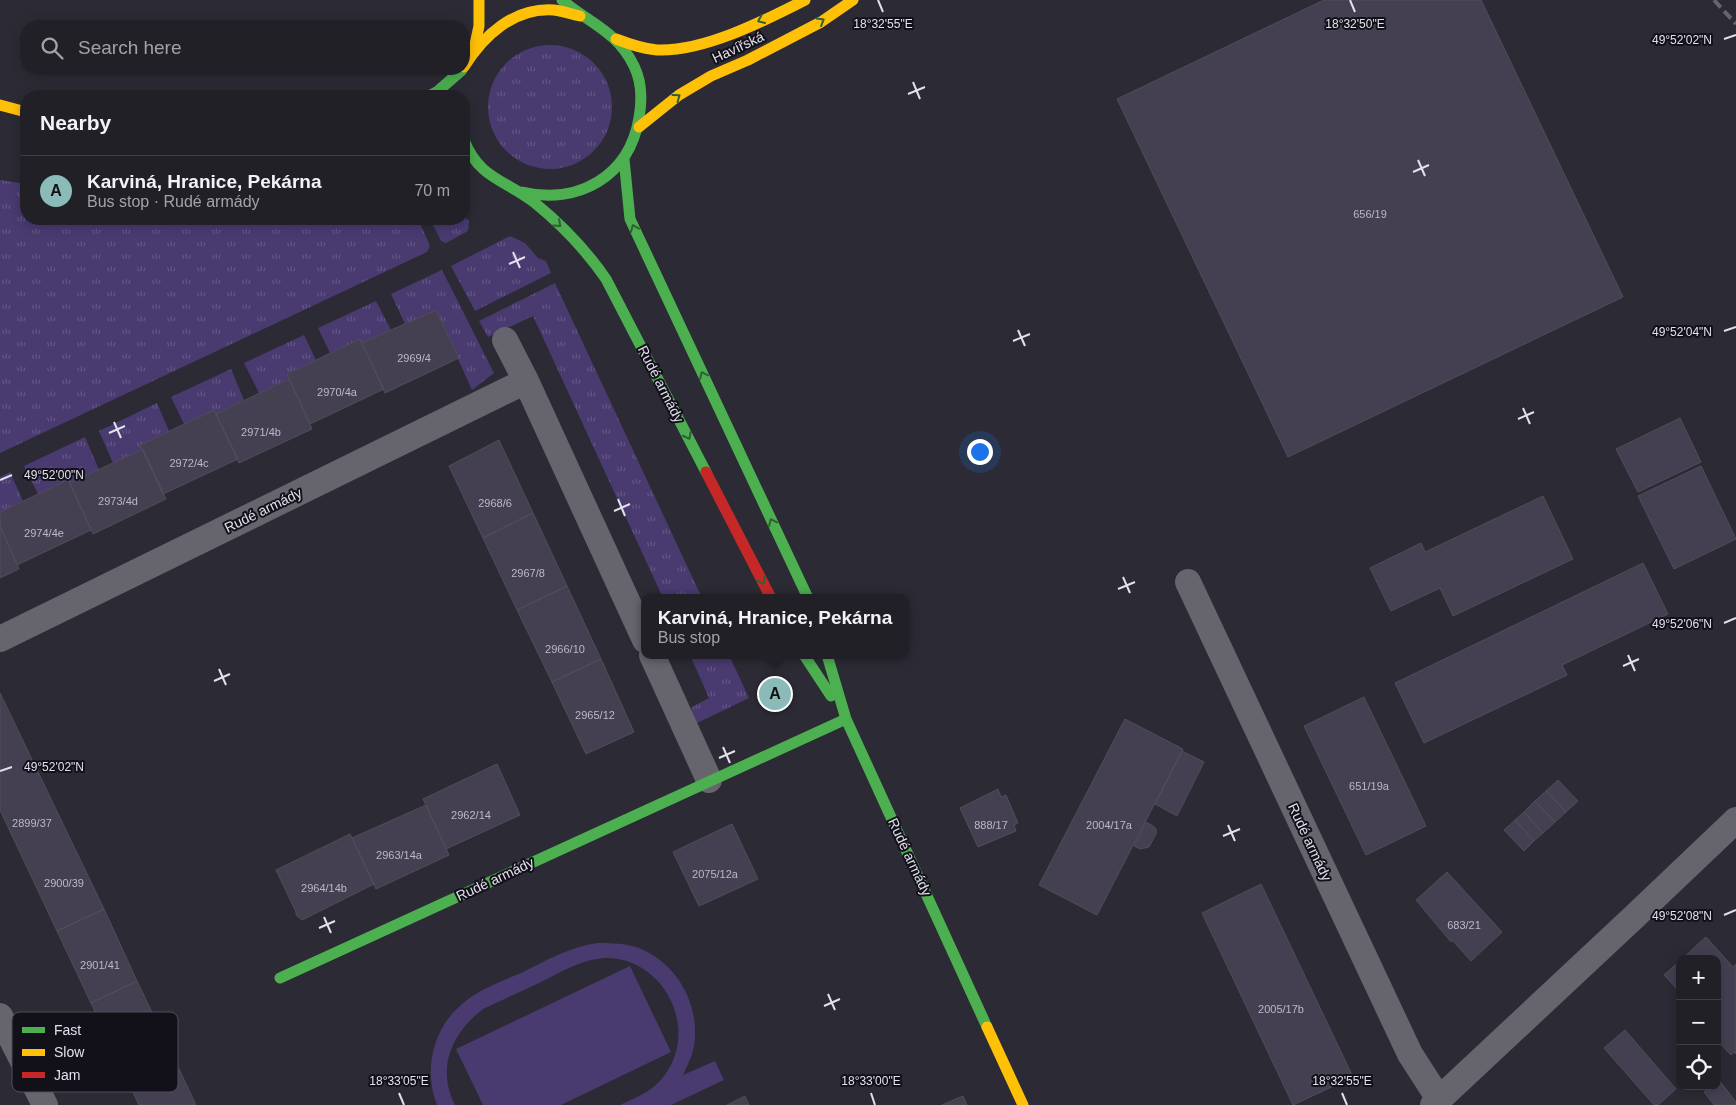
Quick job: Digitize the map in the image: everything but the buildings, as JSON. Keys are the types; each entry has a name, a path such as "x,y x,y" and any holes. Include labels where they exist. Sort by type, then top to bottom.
{"main road":[{"name":"Rudé armády","path":"474,49 479,26 478,0"},
{"name":"Rudé armády","path":"562,0 580,16"},
{"name":"Havířská","path":"616,39 640,47 658,50 680,47 718,38 805,0"},
{"name":"Havířská","path":"639,127 679,95 711,76 748,60 821,22 853,0"},
{"name":"Rudé armády","path":"470,56 474,49 495,28 522,14 551,10 580,16 600,25 616,39 634,65 642,95 639,127 633,144 624,159 604,179 578,192 550,196 522,192"},
{"path":"440,90 456,75"},
{"name":"Rudé armády","path":"458,86 461,75"},
{"path":"0,105 20,110"},
{"name":"Rudé armády","path":"470,150 478,164 498,181 522,192 560,225 606,278 769,594"},
{"path":"624,159 630,219 806,594"},
{"path":"470,160 478,164"},
{"name":"Rudé armády","path":"807,659 846,719"},
{"name":"Rudé armády","path":"828,659 846,719 1023,1105"},
{"name":"Rudé armády","path":"280,978 709,780 846,719"}],"street":[{"path":"505,340 526,381 641,631"},
{"name":"Rudé armády","path":"0,639 526,381"},
{"name":"Rudé armády","path":"1188,582 1410,1054 1436,1102 1634,918 1736,820"},
{"path":"654,659 709,780"},
{"path":"0,1016 12,1040"},
{"path":"38,1092 45,1105"}],"green space":[{"path":"550,45 574,50 594,63 607,83 612,107 607,131 594,151 574,164 550,169 526,164 506,151 493,131 488,107 493,83 506,63 526,50"},
{"path":"0,180 20,183 20,225 421,225 430,246 427,252 0,453"},
{"path":"433,225 469,225 468,231 446,243 441,241"},
{"path":"510,236 525,243 538,258 546,261 551,273 475,311 451,266"},
{"path":"442,270 494,373 472,390 436,310 405,324 391,294"},
{"path":"555,283 700,594 661,594 533,316 488,337 479,321"},
{"path":"376,301 391,330 362,343 360,339 330,353 318,328"},
{"path":"304,335 316,360 287,374 289,379 259,393 244,363"},
{"path":"231,369 244,400 216,414 214,411 184,424 171,397"},
{"path":"157,403 169,431 143,449 113,463 99,431"},
{"path":"85,437 99,470 70,483 68,480 38,494 24,466"},
{"path":"10,472 23,501 0,512 0,477"},
{"path":"692,659 731,659 749,698 695,724 691,711 692,707 709,698"},
{"path":"597,943 632,946 646,951 669,968 686,993 694,1021 694,1047 683,1075 715,1061 724,1080 671,1105 620,1105 650,1090 664,1076 674,1057 678,1038 677,1018 670,999 659,983 644,969 626,961 605,958 588,961 572,967 483,1009 472,1018 456,1040 450,1052 447,1065 449,1091 455,1105 437,1105 431,1078 433,1050 444,1025 452,1014 462,1004 491,986 568,951"},
{"path":"630,966 671,1052 561,1105 483,1105 456,1049"}],"railway":[{"path":"1714,0 1736,24"}],"traffic: fast":[{"path":"522,192 543,195 562,194 581,190 598,182 612,171 624,156 633,139 639,118 641,105 640,85 637,72 627,54 611,36 562,0"},
{"path":"439,90 456,75"},
{"path":"470,153 477,163 494,178 524,195 545,211 573,238 598,268 606,279 706,472"},
{"path":"624,159 630,219 806,594"},
{"path":"807,659 831,696"},
{"path":"828,659 846,719 987,1027"},
{"path":"280,978 846,719"}],"traffic: slow":[{"path":"474,49 479,26 479,0"},
{"path":"616,39 657,50 694,46 733,34 805,0"},
{"path":"639,127 679,95 711,76 748,60 821,22 853,0"},
{"path":"470,59 480,45 501,26 526,13 539,10 557,10 580,16"},
{"path":"0,105 20,110"},
{"path":"987,1027 1023,1105"}],"traffic: jam":[{"path":"706,472 769,594"}],"place":[{"name":"Karviná, Hranice, Pekárna","path":"775,694"}]}
